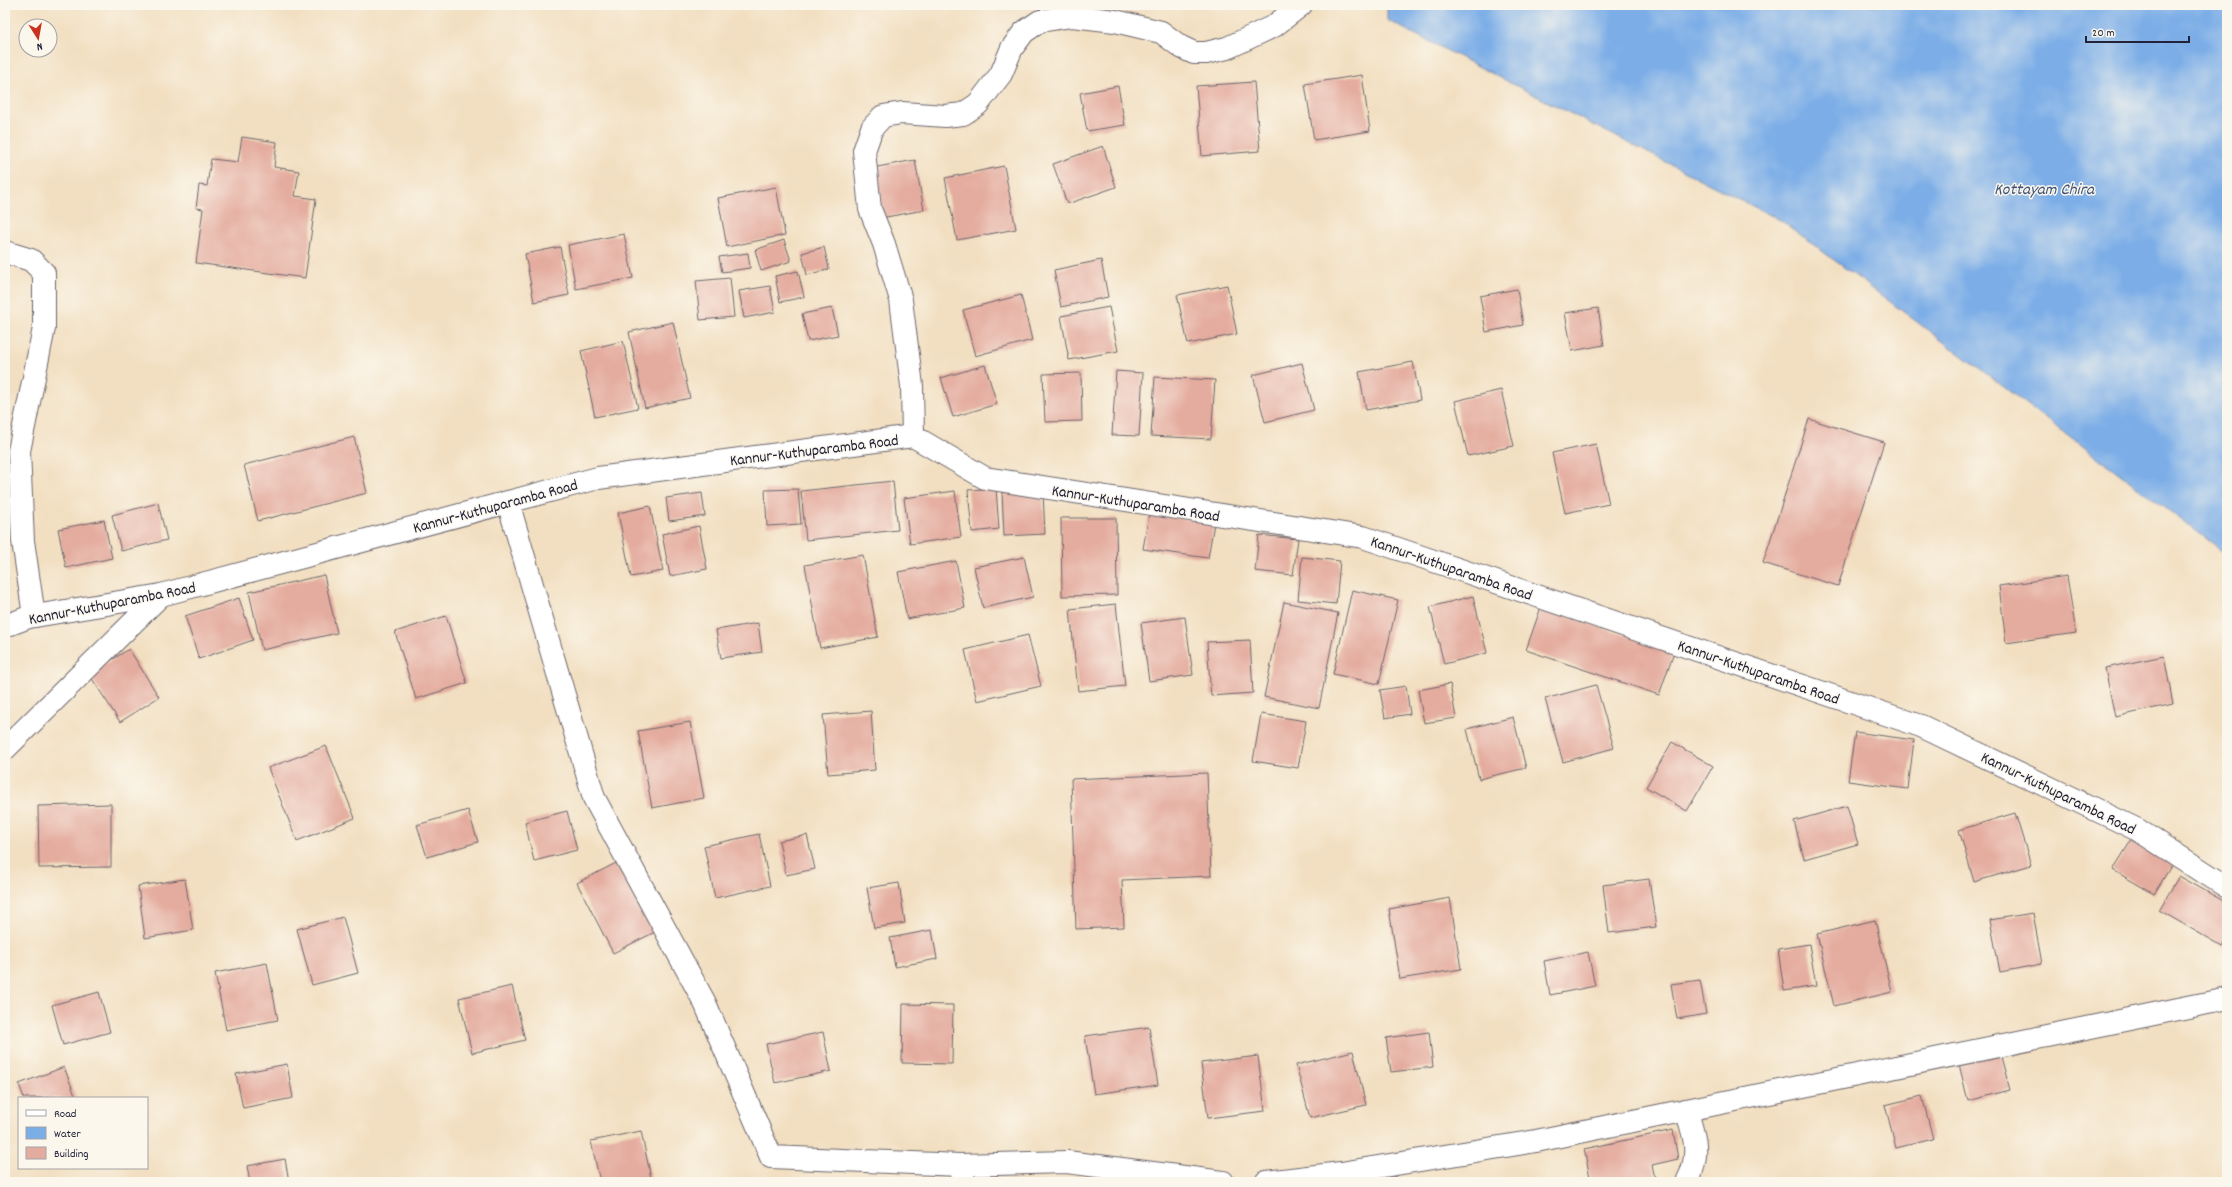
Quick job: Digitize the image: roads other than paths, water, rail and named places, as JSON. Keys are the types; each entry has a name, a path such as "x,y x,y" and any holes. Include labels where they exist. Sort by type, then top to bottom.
{"street":[{"path":"913,436 912,386 901,300 884,244 870,209 864,151 872,128 883,116 902,113 945,116 963,114 978,104 1001,74 1012,48 1024,32 1040,21 1072,16 1115,21 1161,32 1181,47 1194,53 1206,53 1228,48 1267,30 1301,5"},
{"path":"5,252 30,260 44,273 44,328 19,451 23,541 34,616"},
{"name":"Kannur-Kuthuparamba Road","path":"5,626 34,616 161,595 598,478 913,436 985,478 1363,537 1921,726 2138,830 2227,887"},
{"path":"508,502 594,798 705,1003 771,1158 962,1174 1067,1162 1223,1182"},
{"path":"5,749 161,595"},
{"path":"1266,1182 1341,1173 1536,1141 2227,999"},
{"path":"1686,1110 1695,1138 1695,1167 1688,1182"}],"water":[{"name":"Kottayam Chira","path":"1387,5 2227,5 2227,554 1782,221 1387,20"}]}
